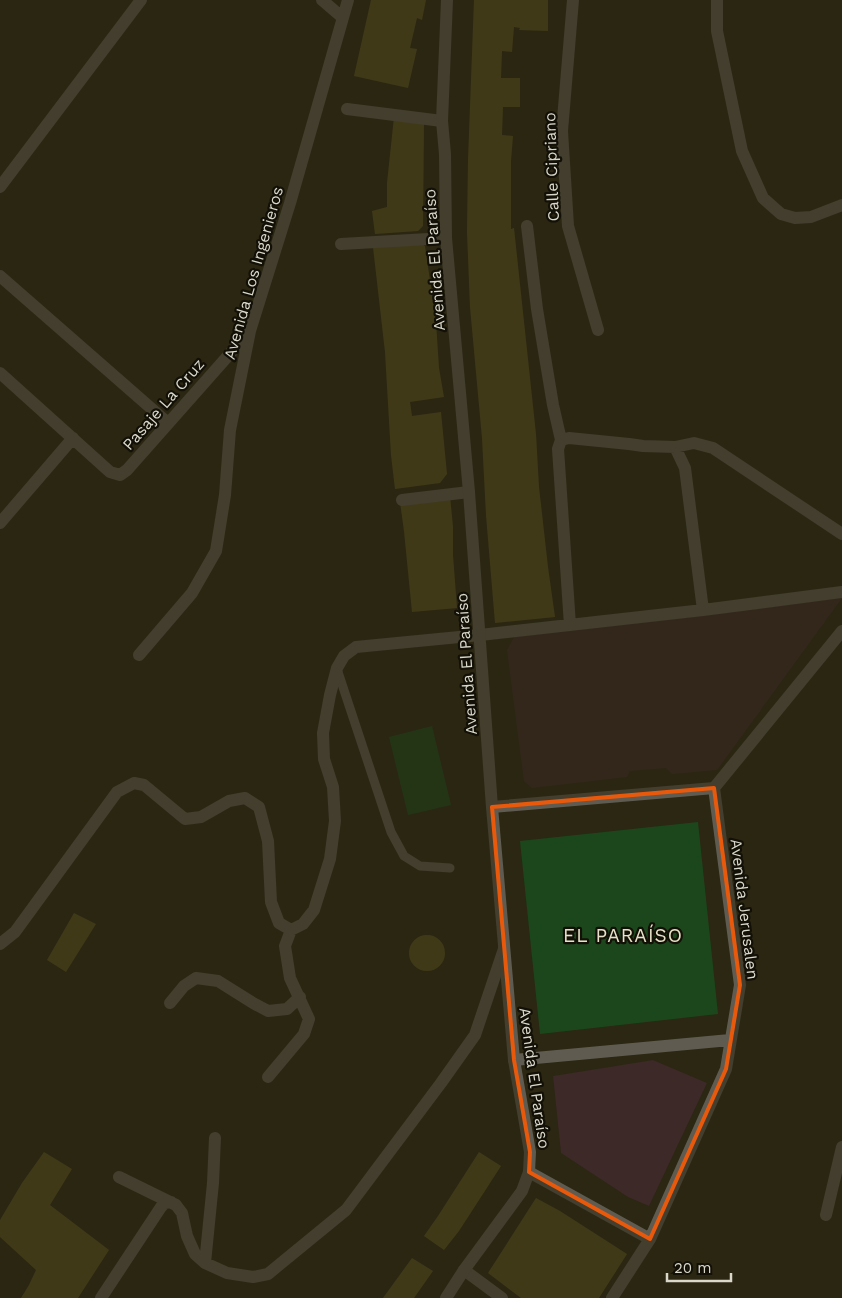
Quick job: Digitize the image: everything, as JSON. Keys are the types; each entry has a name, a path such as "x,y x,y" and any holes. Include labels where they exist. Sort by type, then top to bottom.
{"street":[{"path":"0,186 141,0"},
{"path":"322,0 343,18"},
{"name":"Avenida Los Ingenieros","path":"139,656 192,593 216,551 225,495 230,430 250,331 290,204 348,0"},
{"name":"Avenida El Paraíso","path":"446,1298 464,1270 522,1191 529,1172 530,1152 514,1060 492,807 469,492 446,238 442,121 447,0"},
{"name":"Calle Cipriano","path":"573,0 562,131 568,226 598,330"},
{"path":"717,0 717,31 742,151 762,198 781,214 795,218 811,217 842,205"},
{"path":"346,109 442,121"},
{"path":"527,226 537,309 553,405 561,440 558,449 570,625"},
{"path":"341,244 446,238"},
{"path":"0,276 168,423"},
{"name":"Pasaje La Cruz","path":"73,438 110,472 120,475 127,470 250,331"},
{"path":"0,372 73,438 0,523"},
{"path":"561,440 568,438 643,446 675,447 694,443 713,448 842,534"},
{"path":"675,447 685,468 703,610"},
{"path":"402,500 469,492"},
{"path":"268,1077 304,1034 309,1019 290,978 285,946 291,930 303,924 314,910 330,859 336,821 333,787 324,759 323,733 337,668 344,656 356,647 480,636 842,592"},
{"path":"492,807 714,788 842,631"},
{"path":"0,944 15,932 118,792 134,783 144,785 186,819 201,817 229,801 245,798 259,807 268,841 271,902 279,923 291,930"},
{"name":"Avenida Jerusalen","path":"612,1298 650,1239 726,1069 740,985 714,788"},
{"path":"118,1176 176,1205 182,1213 187,1236 195,1254 205,1263 227,1273 253,1277 268,1274 346,1210 441,1083 475,1035 504,949"},
{"path":"170,1003 184,986 196,978 218,981 252,1003 268,1010 287,1008 300,997"},
{"path":"514,1060 730,1040"},
{"path":"205,1263 213,1183 215,1138"},
{"path":"826,1215 842,1147"},
{"path":"529,1172 650,1239"},
{"path":"101,1298 161,1207 170,1202"},
{"path":"464,1270 502,1298"}],"lane":[{"path":"337,668 391,832 404,856 420,866 450,868"}],"highlighted area":[{"path":"714,788 740,985 726,1069 650,1239 529,1172 530,1152 514,1060 492,807"}],"shaded area":[{"path":"842,598 717,770 672,774 666,768 630,771 627,777 532,788 524,781 507,650 515,636"},
{"path":"653,1060 707,1083 649,1206 628,1197 561,1153 553,1076"}],"green space":[{"path":"432,726 451,805 408,815 389,737"},
{"path":"698,822 718,1014 540,1034 520,841"}],"building":[{"path":"371,0 426,0 422,20 417,18 410,48 417,49 408,88 354,76"},
{"path":"474,0 548,0 548,31 519,30 520,28 514,27 512,52 502,51 501,78 520,78 520,107 503,107 502,135 513,136 511,229 514,228 536,434 539,487 555,617 495,623 482,438 470,307 467,232"},
{"path":"394,117 424,123 423,226 418,231 375,234 372,211 387,207 387,183"},
{"path":"416,241 425,246 444,397 410,402 412,416 441,412 447,474 440,483 395,489 391,455 385,352 373,247"},
{"path":"450,496 457,608 412,612 400,502"},
{"path":"74,913 96,924 66,972 47,960"},
{"path":"427,935 434,936 440,940 444,946 444,960 440,966 434,970 427,971 420,970 414,966 410,960 409,953 410,946 414,940 420,936"},
{"path":"44,1152 72,1169 50,1205 109,1250 78,1298 21,1298 36,1270 0,1237 0,1220 22,1183"},
{"path":"479,1152 501,1166 459,1231 444,1250 424,1236"},
{"path":"536,1198 560,1211 627,1254 599,1298 521,1298 488,1273"},
{"path":"412,1258 433,1271 414,1298 383,1298"}],"district":[{"name":"EL PARAÍSO","path":"623,935"}]}
